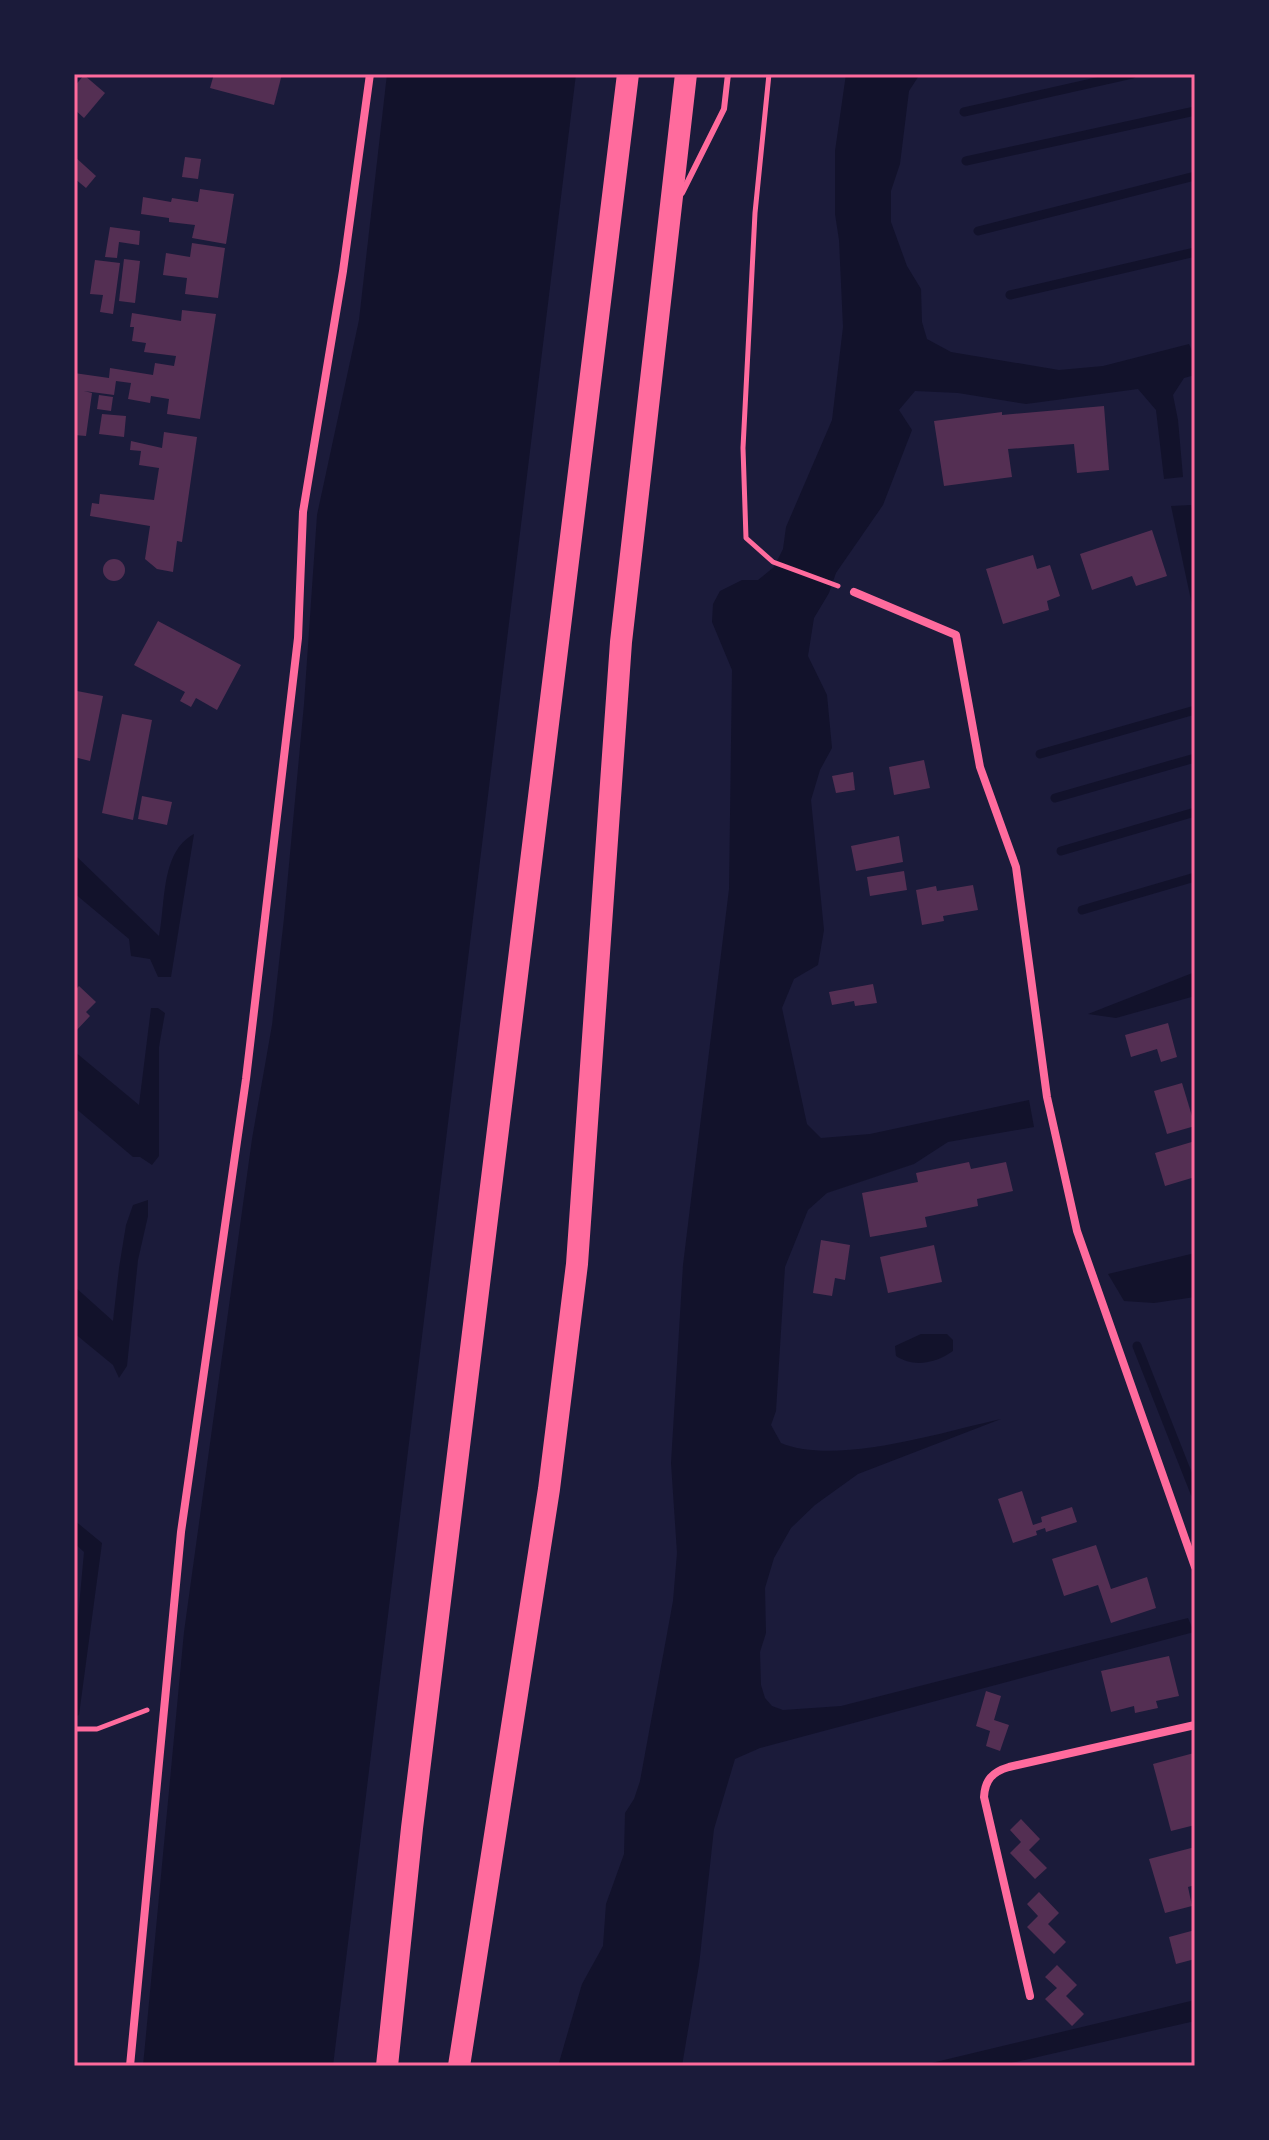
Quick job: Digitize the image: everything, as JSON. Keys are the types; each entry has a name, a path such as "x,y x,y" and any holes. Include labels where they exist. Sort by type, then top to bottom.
{"highway":[{"path":"387,2066 414,1812 628,74"},
{"path":"459,2066 549,1489 577,1264 621,642 686,74"}],"street":[{"path":"130,2066 181,1532 246,1079 295,670 303,512 343,271 370,74"},
{"path":"854,592 956,635 980,767 1016,867 1047,1097 1077,1231 1195,1567"},
{"path":"1030,1996 984,1797 985,1785 991,1776 1009,1767 1195,1725"}],"lane":[{"path":"669,217 724,109 728,74"}],"path":[{"path":"769,74 755,213 743,448 746,538 773,562 854,592"},
{"path":"74,1729 97,1729 163,1704"}],"shaded area":[{"path":"387,74 576,74 333,2066 143,2066 184,1632 252,1139 272,1025 304,704 317,515 359,320"},
{"path":"846,74 920,74 909,91 900,164 891,191 891,222 907,266 921,289 922,322 927,339 951,352 1059,370 1103,366 1189,344 1195,358 1195,375 1184,378 1173,395 1183,477 1164,479 1156,410 1138,389 1026,404 958,393 915,391 899,410 912,430 883,505 836,573 829,593 814,618 808,656 827,695 832,748 820,770 811,800 824,930 818,965 794,979 782,1008 807,1124 821,1138 870,1134 1029,1100 1034,1127 948,1142 914,1164 827,1193 808,1210 785,1267 776,1411 771,1425 781,1443 830,1451 859,1449 1001,1419 858,1474 815,1505 791,1528 774,1558 765,1588 766,1633 760,1652 761,1685 765,1698 772,1706 783,1710 841,1706 1188,1618 1194,1632 760,1748 735,1759 714,1829 699,1965 682,2066 558,2066 582,1984 603,1946 606,1904 624,1854 625,1813 640,1781 673,1601 677,1553 671,1463 683,1265 729,889 732,670 712,622 713,604 720,591 742,580 758,580 774,567 783,549 786,527 832,420 843,327 835,214 835,151"},
{"path":"1191,505 1195,521 1195,619 1171,506"},
{"path":"194,834 171,977 158,977 150,959 131,956 129,939 74,893 74,854 159,936 170,866 183,842"},
{"path":"1195,972 1195,996 1116,1018 1088,1014"},
{"path":"151,1008 165,1013 159,1047 159,1156 152,1165 140,1157 133,1157 74,1107 74,1051 139,1105"},
{"path":"148,1200 127,1366 119,1378 113,1365 74,1333 74,1286 113,1321 126,1225 133,1205"},
{"path":"1195,1253 1195,1297 1154,1303 1124,1301 1108,1274"},
{"path":"921,1334 947,1334 953,1340 953,1351 939,1359 917,1363 896,1356 895,1346"},
{"path":"74,1520 102,1543 79,1715 74,1717 74,1662 84,1552 74,1543"},
{"path":"1195,2000 1195,2021 998,2066 919,2066"}],"building":[{"path":"214,74 282,74 274,105 210,88"},
{"path":"84,75 105,93 84,118 74,109 74,87"},
{"path":"74,156 96,176 86,188 74,178"},
{"path":"185,157 201,159 198,179 182,177"},
{"path":"200,189 234,194 226,244 192,238 195,225 141,214 143,197 171,202 172,198 198,202"},
{"path":"110,227 140,231 139,245 119,242 117,258 105,257"},
{"path":"192,243 225,248 218,298 185,294 187,278 163,275 166,253 190,257"},
{"path":"124,259 140,261 135,303 119,301"},
{"path":"95,260 120,263 113,314 100,312 103,295 90,294"},
{"path":"182,310 216,314 200,419 167,414 169,399 151,396 150,403 128,399 131,383 116,381 114,395 84,391 92,393 86,436 74,435 74,373 109,378 110,368 153,375 155,363 174,366 176,356 144,352 146,343 132,341 132,313 181,321"},
{"path":"99,395 113,397 111,411 97,409"},
{"path":"1104,406 1109,470 1077,473 1074,444 1008,449 1012,477 944,486 934,421 1002,412 1002,415"},
{"path":"102,414 126,416 124,437 99,434"},
{"path":"164,432 197,437 182,542 177,541 173,572 157,569 145,559 150,526 90,516 92,503 99,504 100,494 154,500 159,468 139,465 141,451 130,450 131,441 162,448"},
{"path":"1152,530 1167,576 1136,586 1132,576 1092,590 1080,554"},
{"path":"1033,555 1037,569 1050,565 1060,596 1047,601 1049,610 1003,624 986,569"},
{"path":"114,559 122,562 125,570 122,578 114,581 106,578 103,570 106,562"},
{"path":"158,621 241,665 217,710 196,698 191,707 180,701 185,692 134,665"},
{"path":"77,691 103,696 90,761 74,757"},
{"path":"122,714 152,720 133,820 102,813"},
{"path":"924,760 930,788 894,795 889,767"},
{"path":"853,772 855,790 836,793 832,776"},
{"path":"142,796 172,802 167,825 138,819"},
{"path":"899,836 903,862 856,871 851,846"},
{"path":"904,871 907,890 870,896 867,877"},
{"path":"973,885 978,910 943,916 944,921 922,925 916,890 936,886 937,891"},
{"path":"873,984 877,1003 855,1006 854,1001 832,1005 829,992"},
{"path":"79,986 96,1002 86,1012 90,1016 74,1033 74,987"},
{"path":"1168,1023 1177,1057 1161,1062 1157,1049 1131,1057 1125,1035"},
{"path":"1182,1083 1195,1126 1167,1134 1154,1091"},
{"path":"1195,1141 1195,1177 1165,1186 1155,1153"},
{"path":"969,1162 971,1169 1006,1162 1013,1191 977,1199 978,1206 925,1217 927,1227 870,1237 862,1193 918,1182 916,1173"},
{"path":"821,1240 850,1245 845,1280 835,1278 832,1296 813,1293"},
{"path":"934,1245 942,1282 888,1293 880,1257"},
{"path":"1022,1491 1033,1525 1042,1522 1041,1517 1072,1507 1077,1522 1046,1532 1045,1528 1036,1531 1037,1535 1013,1543 998,1499"},
{"path":"1096,1545 1111,1589 1147,1577 1156,1608 1111,1623 1098,1585 1064,1596 1052,1559"},
{"path":"1169,1656 1179,1696 1156,1701 1158,1708 1135,1713 1134,1706 1111,1712 1101,1671"},
{"path":"986,1691 1001,1696 994,1720 1009,1725 1000,1751 986,1746 990,1731 976,1726"},
{"path":"1194,1753 1195,1825 1171,1831 1153,1764"},
{"path":"1021,1819 1040,1839 1029,1850 1047,1868 1035,1879 1010,1853 1021,1842 1010,1830"},
{"path":"1195,1847 1195,1885 1188,1887 1192,1906 1165,1913 1149,1859"},
{"path":"1039,1892 1059,1913 1048,1924 1066,1942 1054,1954 1027,1927 1038,1916 1027,1904"},
{"path":"1195,1930 1195,1959 1176,1964 1169,1937"},
{"path":"1057,1965 1077,1985 1066,1996 1084,2014 1072,2026 1045,1999 1057,1988 1045,1977"}],"waterway":[{"path":"964,112 1132,74"},
{"path":"966,161 1195,111"},
{"path":"978,231 1195,176"},
{"path":"1010,295 1195,252"},
{"path":"1040,754 1195,710"},
{"path":"1055,798 1195,758"},
{"path":"1061,851 1195,812"},
{"path":"1082,910 1195,877"},
{"path":"1137,1346 1195,1493"}]}
